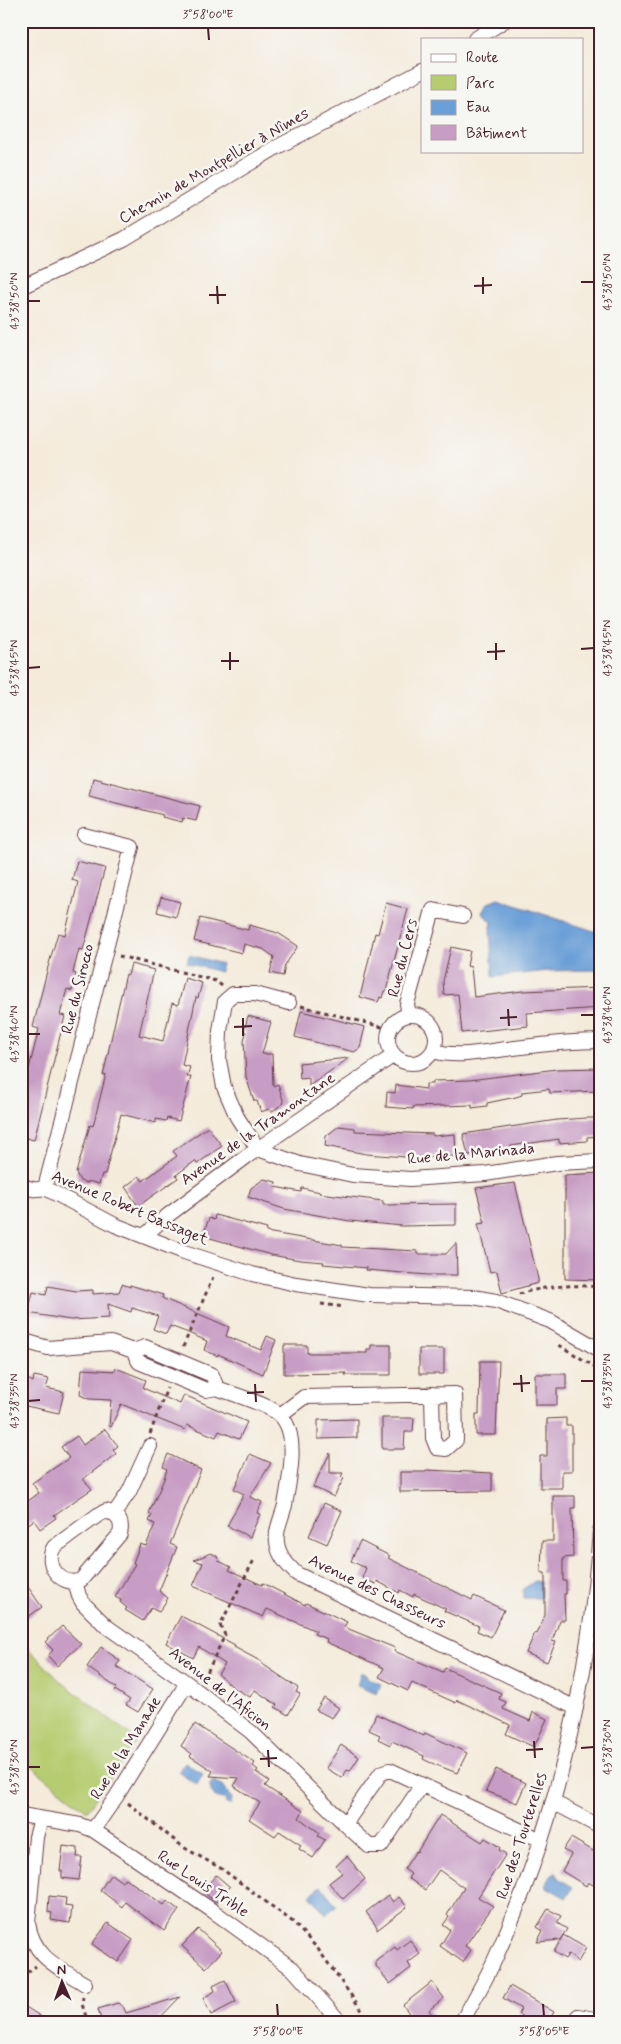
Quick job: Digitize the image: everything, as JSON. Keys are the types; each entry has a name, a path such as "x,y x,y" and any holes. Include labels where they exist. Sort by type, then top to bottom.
{"street":[{"path":"477,38 504,21"},
{"name":"Chemin de Montpellier à Nîmes","path":"21,287 124,239 277,148 421,72"},
{"name":"Rue du Sirocco","path":"45,1188 132,847 84,835"},
{"name":"Rue du Cers","path":"409,1015 407,1004 433,910 463,916"},
{"path":"258,1149 237,1117 224,1087 219,1060 220,1031 225,1002 233,994 255,994 289,1003"},
{"path":"409,1015 417,1015 430,1022 436,1036 433,1051 428,1057 415,1063 400,1060 394,1055 388,1042 390,1029 401,1017 409,1015"},
{"path":"433,1051 448,1054 472,1054 571,1041 600,1041"},
{"name":"Avenue de la Tramontane","path":"145,1235 167,1216 258,1149 394,1055"},
{"name":"Rue de la Marinada","path":"258,1149 300,1164 353,1175 410,1179 485,1174 557,1163 600,1161"},
{"name":"Avenue Robert Bassaget","path":"21,1184 27,1188 37,1190 45,1188 115,1224 216,1264 296,1284 369,1295 473,1297 502,1304 550,1321 600,1350"},
{"path":"21,1340 48,1348 111,1343 133,1351 139,1362 155,1369 206,1390 217,1388 280,1415 304,1396 432,1394"},
{"name":"Avenue des Chasseurs","path":"280,1415 288,1427 292,1442 284,1505 276,1536 278,1550 288,1566 309,1580 409,1626 576,1708"},
{"path":"114,1514 129,1492 150,1446"},
{"path":"106,1511 114,1514 122,1526 120,1534 86,1576 76,1582 65,1580 56,1574 51,1563 54,1547 98,1515 106,1511"},
{"name":"Rue des Tourterelles","path":"461,2023 495,1960 526,1887 553,1802 576,1708 597,1573 600,1530"},
{"name":"Avenue de l'Aficion","path":"76,1582 79,1596 83,1603 106,1626 192,1687 251,1732 369,1846 381,1846 422,1785"},
{"name":"Rue de la Manade","path":"93,1830 192,1687"},
{"path":"345,1824 383,1772 390,1770 541,1840"},
{"path":"553,1802 600,1827"},
{"name":"Rue Louis Trible","path":"21,1815 80,1825 93,1830 213,1911 293,1969 341,2023"},
{"path":"41,1819 36,1838 28,1914 30,1936 38,1951 85,1984"},
{"path":"578,2016 600,2020"}],"path":[{"path":"105,952 216,981 233,994"},
{"path":"289,1003 390,1029"},
{"path":"502,1304 513,1296 554,1286 600,1287"},
{"path":"192,1687 225,1635 220,1625 255,1558"},
{"path":"116,1798 127,1802 183,1847 222,1869 292,1922 318,1949 371,2023"},
{"path":"85,1984 82,2004 88,2023"}],"green space":[{"path":"21,1641 59,1680 137,1740 87,1811 21,1758"}],"water":[{"path":"498,899 600,933 600,970 548,971 493,977 490,932 492,922 482,913 486,904"},
{"path":"189,955 222,964 220,972 187,963"},
{"path":"535,1581 541,1582 541,1598 523,1598 523,1589"},
{"path":"361,1672 367,1675 366,1677 381,1684 377,1694 357,1686"},
{"path":"185,1762 203,1774 197,1785 178,1772"},
{"path":"214,1781 224,1788 232,1798 231,1804 226,1804 225,1799 218,1798 212,1793 210,1784"},
{"path":"556,1872 558,1878 573,1887 566,1898 545,1886 552,1874"},
{"path":"321,1886 337,1906 326,1914 310,1895"}],"building":[{"path":"93,778 200,806 196,821 183,818 182,822 162,817 163,815 89,796"},
{"path":"77,861 105,868 83,950 79,949 73,973 76,974 72,991 67,989 60,1015 65,1016 34,1140 21,1137 21,1100 39,1029 33,1027 48,967 58,933 65,935 78,882 72,880"},
{"path":"161,897 180,902 176,917 157,912"},
{"path":"386,903 408,909 386,991 384,991 382,998 380,997 378,1002 360,997 375,933 378,934"},
{"path":"200,918 248,930 249,925 278,933 298,946 285,965 283,976 270,973 274,957 263,949 244,944 242,953 194,941"},
{"path":"451,947 470,951 467,966 471,967 474,997 523,991 600,988 600,1008 527,1013 528,1026 462,1033 458,994 444,995 443,981"},
{"path":"131,964 154,970 139,1035 163,1041 172,1003 178,1005 185,978 202,983 198,998 196,997 182,1065 190,1067 187,1077 191,1077 179,1121 167,1118 166,1121 156,1119 156,1123 121,1114 105,1174 102,1174 99,1184 88,1181 88,1183 80,1181 76,1173 90,1125 93,1126 106,1074 103,1076 117,1012 126,974 128,975"},
{"path":"301,1011 365,1027 360,1048 354,1052 295,1037"},
{"path":"248,1016 271,1022 262,1054 272,1054 273,1086 278,1084 284,1103 271,1112 269,1109 261,1112 257,1101 254,1101 246,1077 244,1041 246,1032 244,1031"},
{"path":"349,1058 309,1086 309,1078 300,1079 299,1063"},
{"path":"600,1068 600,1091 550,1093 549,1089 522,1092 522,1095 516,1097 487,1103 487,1106 472,1108 472,1105 413,1107 413,1109 386,1107 387,1092 395,1093 396,1085 426,1089 426,1084 433,1084 433,1081 469,1080 557,1069"},
{"path":"600,1118 600,1136 587,1137 587,1141 559,1143 559,1139 511,1146 512,1151 468,1155 463,1134 557,1120"},
{"path":"339,1126 355,1128 355,1131 433,1134 433,1136 455,1134 456,1156 406,1157 366,1154 325,1146 326,1136"},
{"path":"208,1127 222,1146 197,1164 195,1161 176,1175 178,1178 138,1206 125,1187 139,1176 143,1181 177,1156 173,1151"},
{"path":"600,1173 600,1280 565,1279 565,1175"},
{"path":"264,1179 276,1182 275,1187 301,1192 302,1188 319,1193 383,1201 383,1205 456,1204 456,1225 402,1226 350,1221 284,1209 248,1197 251,1188"},
{"path":"515,1183 538,1283 502,1293 497,1271 490,1272 478,1224 485,1223 476,1188"},
{"path":"215,1215 267,1229 266,1232 342,1245 342,1247 418,1251 418,1254 446,1254 456,1243 457,1275 428,1275 366,1270 367,1268 323,1264 324,1262 271,1255 203,1236 209,1218 214,1220"},
{"path":"122,1284 163,1295 162,1298 229,1327 226,1336 261,1350 267,1336 276,1340 263,1374 218,1354 218,1356 204,1350 207,1341 186,1332 170,1326 166,1334 153,1329 158,1316 132,1308 131,1312 108,1304 109,1318 70,1320 28,1313 33,1292 46,1295 48,1286 76,1291 93,1290 93,1294 119,1292"},
{"path":"284,1345 307,1345 307,1353 367,1353 367,1349 371,1349 371,1345 391,1345 391,1375 345,1375 346,1373 284,1374"},
{"path":"419,1349 444,1349 444,1374 419,1374"},
{"path":"480,1361 499,1361 496,1435 476,1435 476,1414 479,1414"},
{"path":"116,1368 146,1380 143,1388 180,1404 184,1395 247,1422 239,1439 219,1431 216,1437 187,1425 185,1430 121,1404 111,1427 109,1426 111,1400 89,1399 80,1395 82,1369 115,1371"},
{"path":"535,1374 566,1374 566,1389 557,1389 557,1405 535,1405"},
{"path":"21,1376 33,1382 34,1376 49,1379 46,1388 64,1392 59,1413 21,1405"},
{"path":"382,1418 414,1418 413,1432 405,1432 404,1449 382,1449"},
{"path":"566,1418 566,1426 572,1426 572,1471 562,1471 562,1488 540,1488 540,1456 547,1456 547,1419"},
{"path":"357,1419 357,1438 318,1439 318,1420"},
{"path":"105,1429 118,1446 113,1450 116,1454 83,1479 92,1489 54,1515 56,1518 40,1529 34,1520 27,1525 21,1517 21,1506 39,1493 32,1483 69,1458 61,1447 77,1436 83,1445"},
{"path":"330,1453 330,1473 343,1473 341,1477 344,1478 334,1497 313,1487"},
{"path":"168,1454 201,1470 170,1544 177,1547 159,1591 168,1598 159,1612 151,1608 143,1621 125,1610 127,1608 120,1602 121,1600 115,1597 135,1564 133,1563 140,1544 146,1546 155,1524 149,1521 152,1515 149,1513 164,1479 167,1469 163,1467"},
{"path":"250,1454 271,1463 250,1497 262,1502 257,1513 260,1514 250,1537 227,1526 244,1494 234,1489"},
{"path":"426,1470 492,1473 492,1491 400,1492 400,1472 426,1472"},
{"path":"553,1496 575,1496 575,1508 572,1508 573,1557 563,1558 563,1581 566,1581 566,1594 564,1594 565,1620 560,1620 552,1641 556,1642 547,1662 526,1653 545,1615 545,1573 541,1573 542,1541 553,1541"},
{"path":"324,1503 342,1511 327,1544 309,1536"},
{"path":"360,1541 390,1556 388,1558 472,1600 474,1596 504,1610 491,1637 477,1631 479,1626 444,1611 446,1609 414,1594 413,1597 400,1590 399,1593 377,1581 376,1584 362,1578 366,1568 351,1561"},
{"path":"211,1553 217,1556 219,1561 231,1567 229,1570 262,1585 263,1583 305,1605 306,1603 347,1622 344,1627 395,1648 394,1651 443,1672 445,1668 501,1693 499,1699 506,1702 503,1709 530,1721 533,1712 547,1719 534,1747 506,1734 510,1725 457,1700 456,1703 412,1683 408,1691 379,1677 384,1668 326,1642 327,1639 314,1634 316,1631 267,1609 263,1617 193,1586 203,1563 194,1560"},
{"path":"21,1577 42,1607 21,1622"},
{"path":"181,1616 235,1645 234,1647 262,1662 298,1688 296,1692 300,1694 288,1715 255,1690 250,1697 234,1688 218,1674 225,1664 199,1647 193,1658 166,1643"},
{"path":"62,1626 81,1644 57,1666 48,1656 53,1650 45,1642"},
{"path":"101,1647 120,1661 116,1666 153,1689 138,1712 126,1705 130,1700 115,1690 117,1688 87,1667"},
{"path":"324,1698 339,1708 332,1718 316,1710"},
{"path":"376,1714 424,1736 425,1733 467,1753 457,1773 429,1762 423,1759 424,1756 392,1741 390,1745 378,1739 380,1735 369,1730"},
{"path":"195,1724 255,1763 253,1766 258,1770 256,1772 269,1781 265,1786 303,1811 299,1818 320,1833 318,1836 325,1840 313,1858 299,1849 301,1845 279,1831 275,1836 249,1819 260,1803 234,1786 239,1778 210,1776 213,1771 190,1756 192,1754 181,1746"},
{"path":"341,1745 359,1757 350,1771 347,1770 342,1778 326,1768"},
{"path":"496,1769 526,1783 517,1803 486,1791"},
{"path":"440,1815 482,1842 485,1838 500,1847 499,1850 506,1854 478,1897 493,1906 465,1946 471,1950 463,1962 440,1946 450,1930 443,1925 449,1917 447,1915 464,1888 439,1870 425,1890 408,1878 411,1874 404,1869"},
{"path":"571,1838 600,1855 600,1889 588,1882 586,1886 562,1871 571,1854 563,1850"},
{"path":"63,1846 78,1848 77,1857 82,1857 79,1880 62,1878 62,1871 60,1871"},
{"path":"347,1856 365,1879 343,1899 329,1883 342,1873 336,1866"},
{"path":"111,1874 122,1882 125,1878 164,1905 167,1901 179,1910 164,1931 125,1902 122,1907 100,1890"},
{"path":"216,1875 230,1887 216,1902 202,1891"},
{"path":"388,1895 393,1902 399,1897 407,1907 377,1930 377,1927 366,1912"},
{"path":"49,1896 66,1898 65,1906 72,1907 70,1923 51,1920 52,1913 48,1912"},
{"path":"548,1909 561,1916 557,1923 567,1929 560,1940 537,1942 543,1931 537,1927"},
{"path":"108,1923 133,1940 118,1962 92,1944"},
{"path":"198,1929 222,1951 206,1968 182,1946"},
{"path":"563,1935 586,1948 578,1962 568,1954 565,1959 554,1952"},
{"path":"410,1940 420,1954 408,1963 411,1968 390,1984 376,1966 376,1961 395,1947 397,1950"},
{"path":"225,1980 236,2002 211,2015 203,1998 215,1991 213,1986"},
{"path":"432,1982 444,1998 429,2010 433,2016 423,2023 416,2023 403,2005"},
{"path":"510,1986 554,2012 547,2023 538,2019 535,2023 532,2023 518,2014 521,2009 503,1998"},
{"path":"180,1997 155,2023 102,2023 98,2009 118,2003 124,2008 126,2013"},
{"path":"21,2004 51,2023 21,2023"}]}
